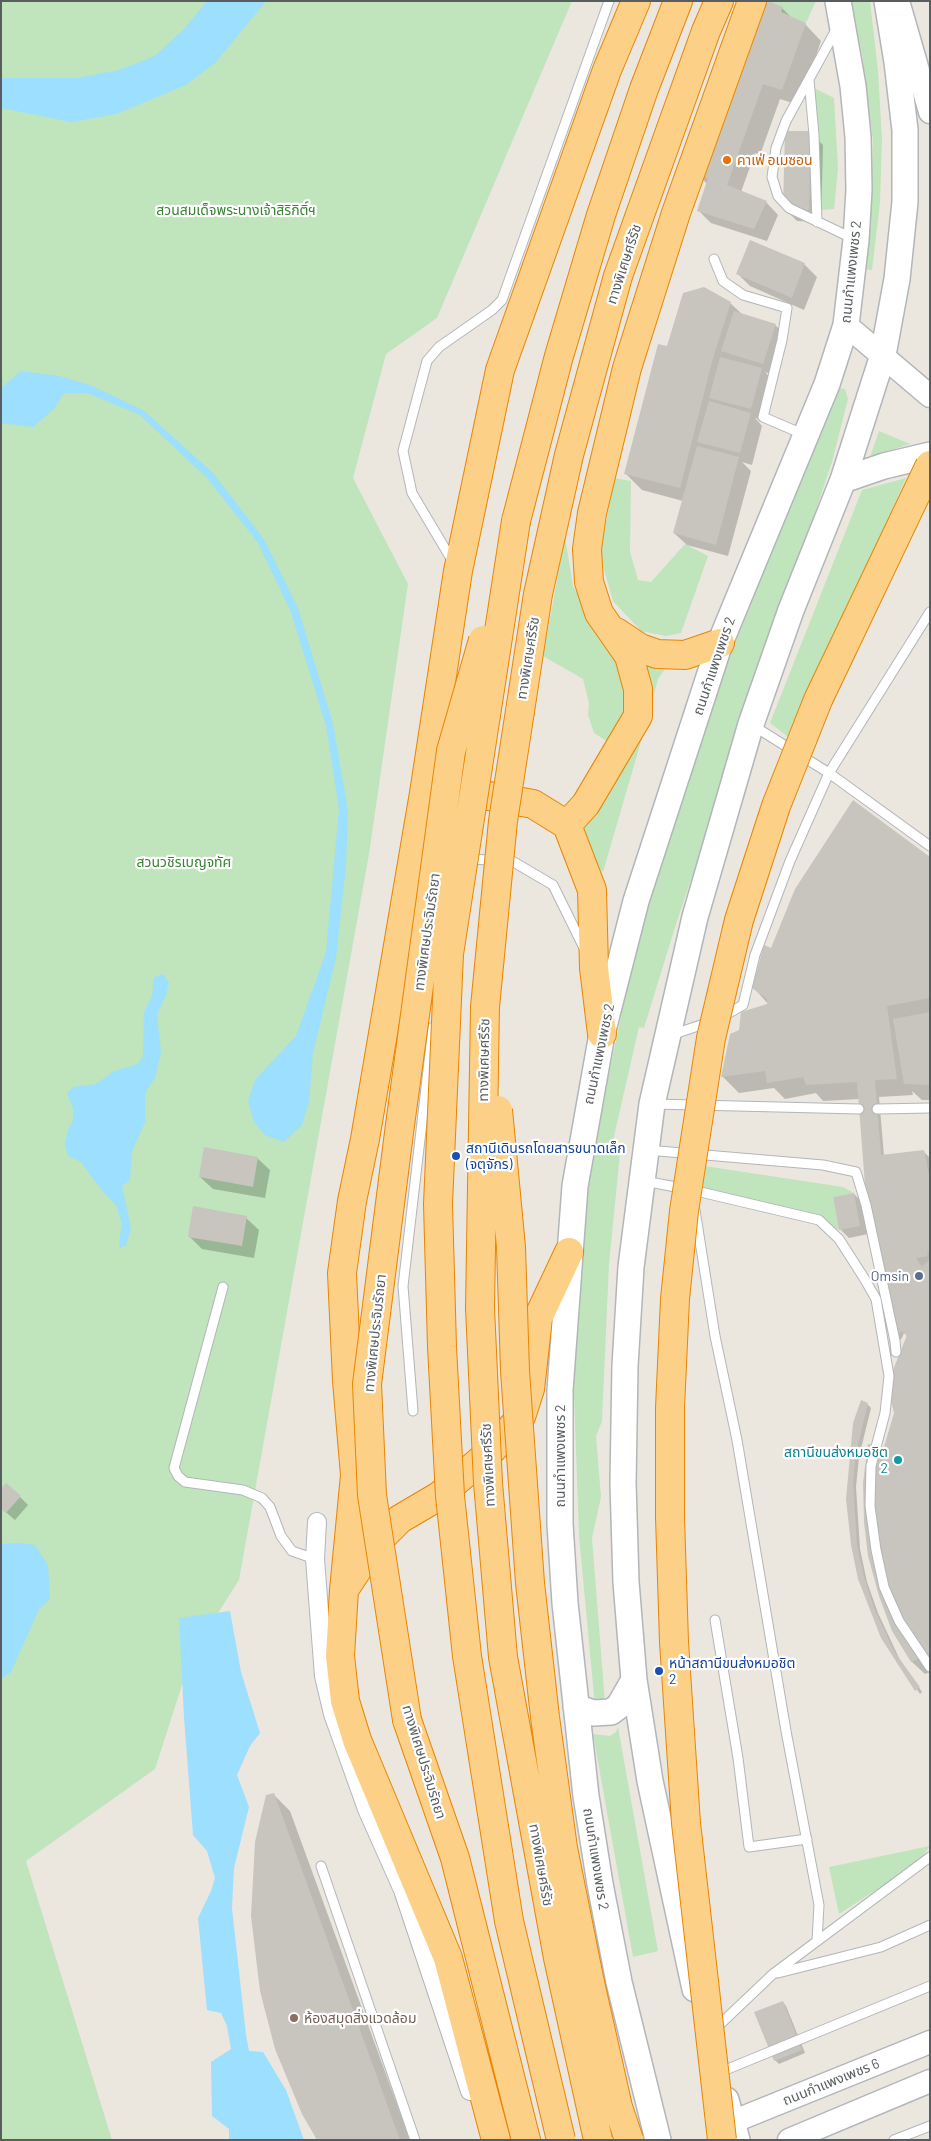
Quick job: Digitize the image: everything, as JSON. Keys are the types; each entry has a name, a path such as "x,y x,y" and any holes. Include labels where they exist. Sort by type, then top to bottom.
{"highway":[{"path":"496,2140 448,1958 357,1740 345,1701 340,1656 355,1475 347,1381 342,1272 352,1201 365,1140 424,794 458,571 500,370 607,70 636,1"},
{"path":"561,2140 509,1921 467,1656 450,1496 442,1347 438,1204 449,954 516,521 559,356 601,215 644,89 678,1"},
{"name":"ทางพิเศษศรีรัช","path":"598,2140 558,1958 503,1657 488,1483 480,1308 485,1007 503,821 538,594 569,455 618,276 702,40 719,1"},
{"path":"566,826 586,804 638,716 638,689 629,656 599,613 589,582 588,549 592,513 627,368 676,213 752,1"},
{"path":"730,2134 686,1823 674,1642 670,1517 670,1408 675,1299 684,1211 711,1038 738,920 773,815 818,700 930,465"},
{"name":"ทางพิเศษประจิมรัถยา","path":"516,521 451,751 367,1384 372,1495 407,1720 454,1858 526,2140"},
{"path":"612,630 640,648 657,654 685,655 720,643"},
{"path":"424,794 450,789 533,804 566,826 592,890 594,968 602,1034"},
{"path":"485,1007 510,1237 515,1371 529,1573 545,1716 563,1848 570,1885 618,2107 629,2140"},
{"path":"344,1590 373,1546 400,1519 439,1496 489,1453 521,1417 530,1389 538,1318 569,1252"}],"main road":[{"path":"730,2134 718,2073 707,2037 666,1865 634,1680 626,1582 623,1473 625,1366 631,1267 652,1104 695,917 751,724 792,610 843,480 883,355 897,279 905,202 905,130 887,1"},
{"name":"ถนนกำแพงเพชร 2","path":"658,2140 619,1982 600,1884 586,1796 565,1603 559,1453 569,1252 575,1186 602,1034 636,900 720,643 827,384 846,325 856,240 859,190 858,136 840,10"},
{"path":"843,480 884,466 930,456"},
{"path":"576,1707 593,1713 611,1712 620,1706 634,1680"}],"street":[{"path":"898,1 930,112"},
{"path":"846,325 930,396"},
{"path":"317,1522 315,1559 324,1676 333,1714 368,1809 404,1890 486,2140"},
{"name":"ถนนกำแพงเพชร 6","path":"730,2134 930,2042"},
{"path":"790,2140 930,2081"}],"lane":[{"path":"458,571 412,493 403,451 427,361 439,347 492,310 502,300 609,1"},
{"path":"840,10 808,80 786,120 776,148 772,177 778,196 789,208 856,240"},
{"path":"808,80 814,134 817,222"},
{"path":"714,258 723,281 743,295 787,308 782,340 763,417 806,435"},
{"path":"666,1037 716,1020 743,1005 755,955 787,869 829,773 930,612"},
{"path":"751,724 829,773 928,841"},
{"path":"416,841 430,856 512,861 553,885 594,968"},
{"path":"437,1005 459,858"},
{"path":"413,1412 403,1286 435,1014"},
{"path":"652,1104 859,1110"},
{"path":"877,1109 930,1108"},
{"path":"645,1150 824,1165 856,1172 866,1205 896,1341 896,1352"},
{"path":"641,1181 692,1190 819,1220 839,1239 876,1299 889,1376 885,1413 871,1466 870,1506 876,1550 884,1587 899,1621 930,1667"},
{"path":"692,1190 715,1336 737,1440 819,1905 817,1941"},
{"path":"222,1287 174,1468 178,1476 185,1482 243,1490 262,1498 270,1507 281,1536 292,1551 315,1559"},
{"path":"715,1620 738,1758 749,1847 807,1839"},
{"path":"707,2037 773,1974 930,1857"},
{"path":"321,1866 415,2140"},
{"path":"773,1974 881,1947 930,1925"},
{"path":"718,2073 930,1986"},
{"path":"894,2140 930,2126"}],"green space":[{"name":"สวนวชิรเบญจทัศ","path":"1,1 572,1 437,318 386,354 353,478 408,584 369,854 239,1580 192,1654 155,1769 26,1861 112,2140 1,2140"},
{"path":"768,1 816,1 806,23 781,12"},
{"path":"850,1 870,1 878,71 882,139 880,203 872,270 864,269 871,202 873,141 862,53"},
{"path":"812,87 834,98 838,169 834,209 820,210 819,149"},
{"path":"837,388 845,389 848,399 832,462 676,924 644,1028 639,1027 612,1145 620,1153 609,1264 602,1421 596,1436 601,1497 592,1538 605,1703 595,1706 579,1536 574,1393 576,1302 594,1142 643,916 729,658"},
{"path":"879,431 910,444 870,457"},
{"path":"614,478 631,481 630,552 638,580 651,582 685,544 708,556 681,633 666,636 641,631 613,601 600,556"},
{"path":"906,478 791,739 770,723 862,490"},
{"path":"565,537 573,586 611,649 622,675 626,706 613,745 594,733 588,715 589,703 583,679 543,656"},
{"path":"639,657 665,669 658,679 642,738 644,709"},
{"path":"642,738 603,872 593,865 581,828"},
{"path":"698,1165 843,1187 854,1193 833,1197 839,1230 819,1220 692,1190"},
{"path":"618,1727 658,1951 633,1957 593,1734 610,1736 616,1732"},
{"path":"930,1846 918,1863 839,1914 829,1867"}],"water":[{"path":"207,1 266,1 216,62 186,85 116,114 71,122 1,108 1,78 76,78 119,70 155,56 184,29"},
{"path":"21,371 59,376 90,385 143,410 213,473 264,539 298,608 333,724 348,810 346,866 336,958 313,1053 309,1102 302,1125 284,1142 265,1135 254,1122 248,1101 255,1080 296,1036 326,952 339,809 326,726 291,612 258,543 208,479 140,415 87,393 64,393 54,409 33,427 1,423 1,388"},
{"path":"163,974 169,983 166,995 157,1014 161,1052 155,1078 145,1093 145,1122 132,1152 130,1180 122,1186 131,1228 126,1245 120,1248 122,1223 116,1205 103,1192 81,1162 68,1156 65,1145 68,1130 73,1121 73,1108 67,1093 73,1087 96,1084 114,1071 138,1064 143,1056 144,1012 152,996 154,978"},
{"path":"19,1543 35,1545 48,1565 50,1599 39,1609 11,1672 1,1679 1,1544"},
{"path":"230,1611 241,1672 260,1733 250,1746 237,1775 249,1807 234,1868 232,1908 246,2035 249,2051 263,2052 286,2090 304,2140 229,2140 229,2129 212,2116 211,2062 231,2049 227,2026 221,2013 207,2010 198,1918 215,1878 207,1851 193,1835 179,1618"}],"building":[{"path":"761,1 768,1 783,7 781,12 806,23 782,90 763,84 727,185 767,201 754,229 697,211 708,178 695,173"},
{"path":"785,131 811,131 809,210 783,209"},
{"path":"750,240 805,263 792,298 736,274"},
{"path":"704,287 731,302 713,358 680,488 624,474 658,344 667,346 683,293"},
{"path":"734,311 776,324 763,364 721,351"},
{"path":"720,357 762,368 751,409 709,398"},
{"path":"709,401 751,413 740,453 697,442"},
{"path":"697,446 739,457 716,545 673,533"},
{"path":"853,800 930,857 930,998 887,1006 897,1079 875,1080 881,1155 924,1150 930,1181 930,1251 927,1252 928,1256 916,1258 922,1267 930,1259 930,1659 927,1655 911,1662 892,1631 879,1596 868,1556 864,1522 863,1483 868,1444 884,1447 894,1413 887,1385 907,1335 901,1331 896,1338 882,1256 865,1185 857,1082 806,1085 803,1077 767,1083 765,1071 721,1077 730,1034 739,1030 741,1012 767,1004 767,999 752,988 764,945 771,948 795,889"},
{"path":"930,1012 930,1085 904,1084 893,1019"},
{"path":"204,1147 258,1157 253,1187 199,1177"},
{"path":"854,1193 860,1226 839,1230 833,1197"},
{"path":"193,1206 247,1216 242,1246 188,1237"},
{"path":"861,1400 868,1403 856,1453 853,1483 857,1545 864,1577 874,1608 895,1653 920,1687 915,1691 881,1638 858,1579 851,1545 846,1499 853,1423"},
{"path":"6,1483 21,1496 6,1513 1,1509 1,1489"},
{"path":"274,1793 400,2140 317,2140 302,2114 275,2049 260,1991 251,1916 255,1842 266,1795"},
{"path":"783,2001 802,2050 774,2061 754,2012"}],"place":[{"name":"คาเฟ่ อเมซอน","path":"727,160"},
{"name":"สถานีเดินรถโดยสารขนาดเล็ก (จตุจักร)","path":"456,1156"},
{"name":"Omsin","path":"919,1276"},
{"name":"สถานีขนส่งหมอชิต 2","path":"898,1460"},
{"name":"หน้าสถานีขนส่งหมอชิต 2","path":"659,1671"},
{"name":"ห้องสมุดสิ่งแวดล้อม","path":"294,2018"}],"park label":[{"name":"สวนสมเด็จพระนางเจ้าสิริกิติ์ฯ","path":"236,210"}]}
